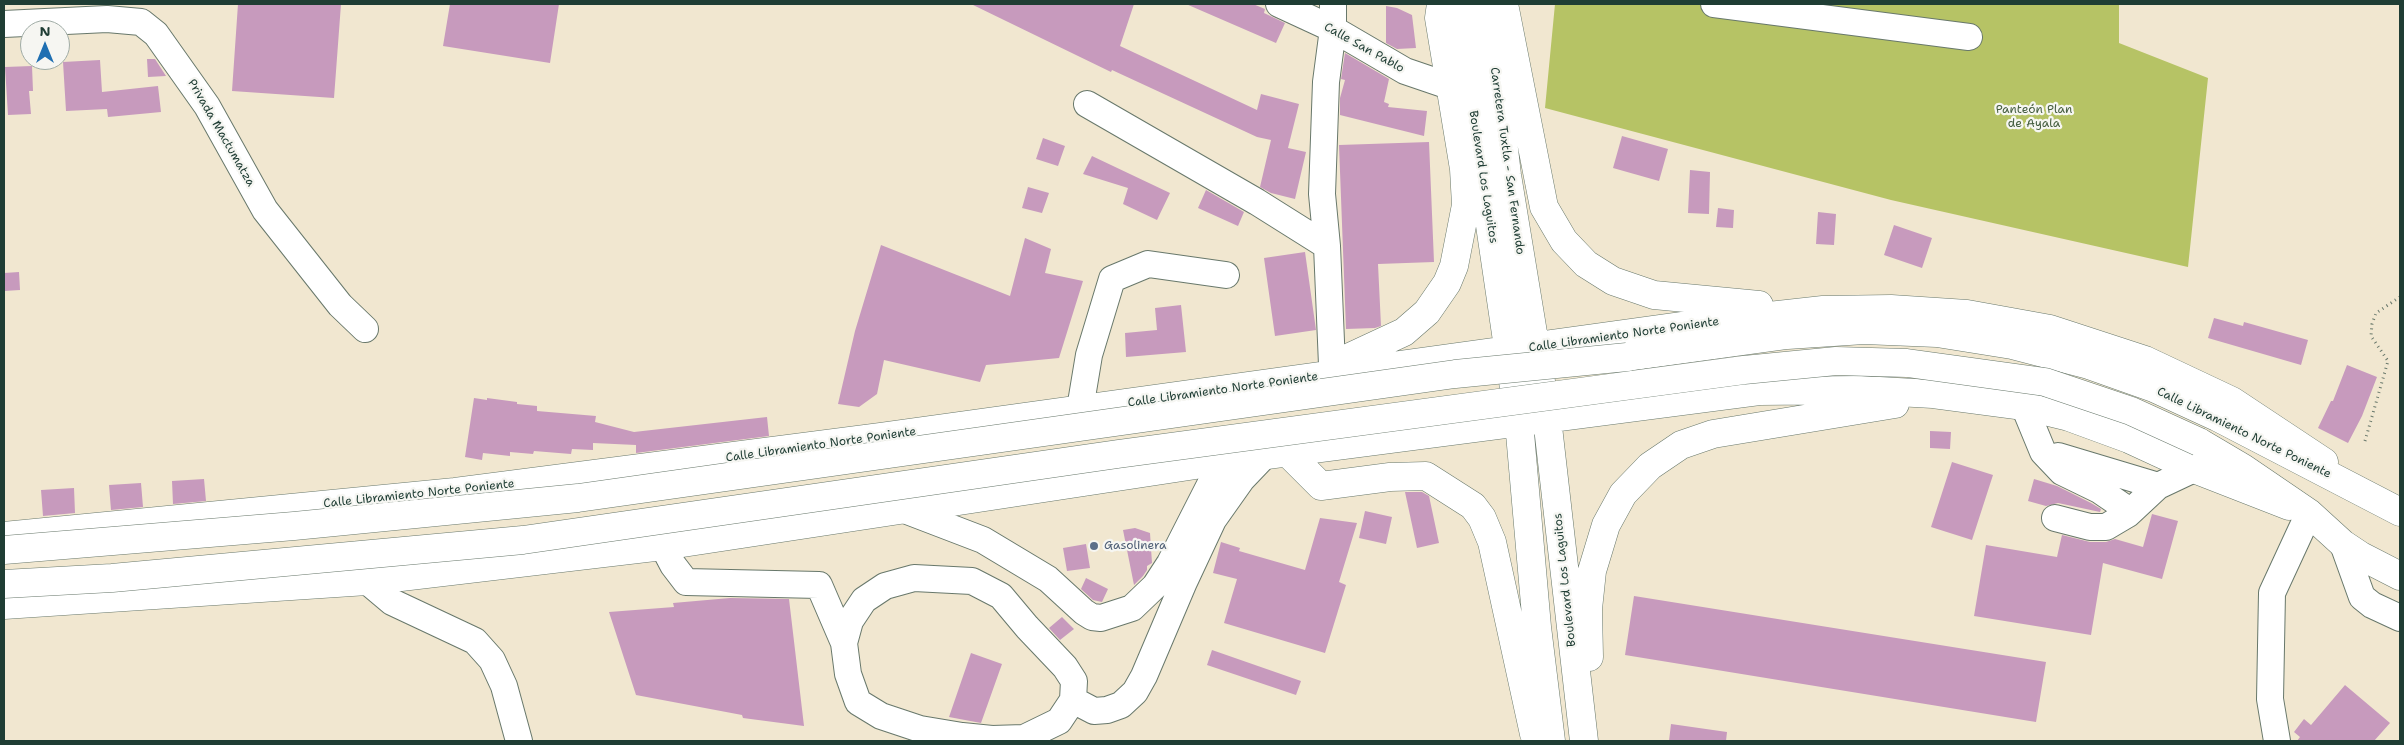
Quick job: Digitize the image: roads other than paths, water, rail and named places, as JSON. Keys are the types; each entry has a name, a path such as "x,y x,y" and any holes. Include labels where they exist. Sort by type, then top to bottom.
{"main road":[{"path":"1300,379 1404,332 1427,312 1447,283 1462,234 1466,205 1464,168 1439,18 1441,4"},
{"name":"Boulevard Los Laguitos","path":"1462,4 1473,110 1523,349 1547,418 1584,741"},
{"name":"Carretera Tuxtla - San Fernando","path":"1487,4 1507,175 1523,349"},
{"path":"1504,4 1544,207 1564,241 1586,264 1613,281 1654,295 1823,310"},
{"name":"Calle Libramiento Norte Poniente","path":"4,536 455,492 1823,310 1891,308 1967,314 2050,329 2146,360 2232,400 2398,511"},
{"name":"Calle Libramiento Norte Poniente","path":"4,550 294,526 578,498 1455,374 1628,357 1806,334 1864,330 1937,333 2012,345 2088,365 2154,388 2217,417 2398,511"},
{"path":"1523,349 1519,422 1537,627 1551,741"},
{"path":"4,584 141,576 523,540 1128,452 1725,373 1836,361 1907,363 2045,382 2131,411 2199,442 2243,468 2309,513 2343,544 2361,556 2400,576"},
{"path":"4,606 367,581 663,546 902,508 1222,461 1758,391 1861,390 1933,394 2024,406 2069,416 2121,436 2194,469 2309,513"},
{"path":"1592,741 1588,609 1592,572 1606,526 1623,494 1650,466 1681,445 1713,434 1871,407 1901,404 1933,394"},
{"path":"1275,455 1321,486 1390,476 1426,476 1473,506 1482,518 1492,542 1535,741"}],"street":[{"name":"Calle San Pablo","path":"1279,4 1333,29 1405,71 1452,87"},
{"path":"1332,365 1327,246 1322,185 1326,82 1333,29 1334,4"},
{"path":"1714,4 1969,37"},
{"name":"Privada Mactumatza","path":"4,24 116,20 141,22 156,34 208,106 265,210 340,305 365,329"},
{"path":"1086,104 1257,202 1327,246"},
{"path":"1080,409 1089,354 1112,280 1148,264 1226,275"},
{"path":"2024,406 2043,452 2062,472 2099,490 2124,507 2128,514"},
{"path":"2043,452 2158,486"},
{"path":"1073,700 1094,711 1107,710 1121,705 1135,692 1144,676 1213,520 1242,479 1275,455"},
{"path":"902,508 983,540 1048,579 1084,612 1092,617 1101,618 1132,608 1155,586 1170,563 1222,461"},
{"path":"2055,518 2090,528 2106,528 2128,514 2158,486 2194,469"},
{"path":"2277,741 2270,699 2272,593 2309,513"},
{"path":"2343,544 2362,597 2372,605 2400,618"},
{"path":"663,546 673,565 686,582 819,584 844,643 848,674 858,702 881,716 920,729 992,739 1024,738 1059,721 1073,700 1074,681 1066,667 1026,627 1001,596 972,581 914,578 885,586 864,600 850,621 844,643"},
{"path":"367,581 392,602 475,641 492,660 504,686 519,741"}],"place":[{"name":"Gasolinera","path":"1094,546"}],"park label":[{"name":"Panteón Plan de Ayala","path":"2034,117"}]}
